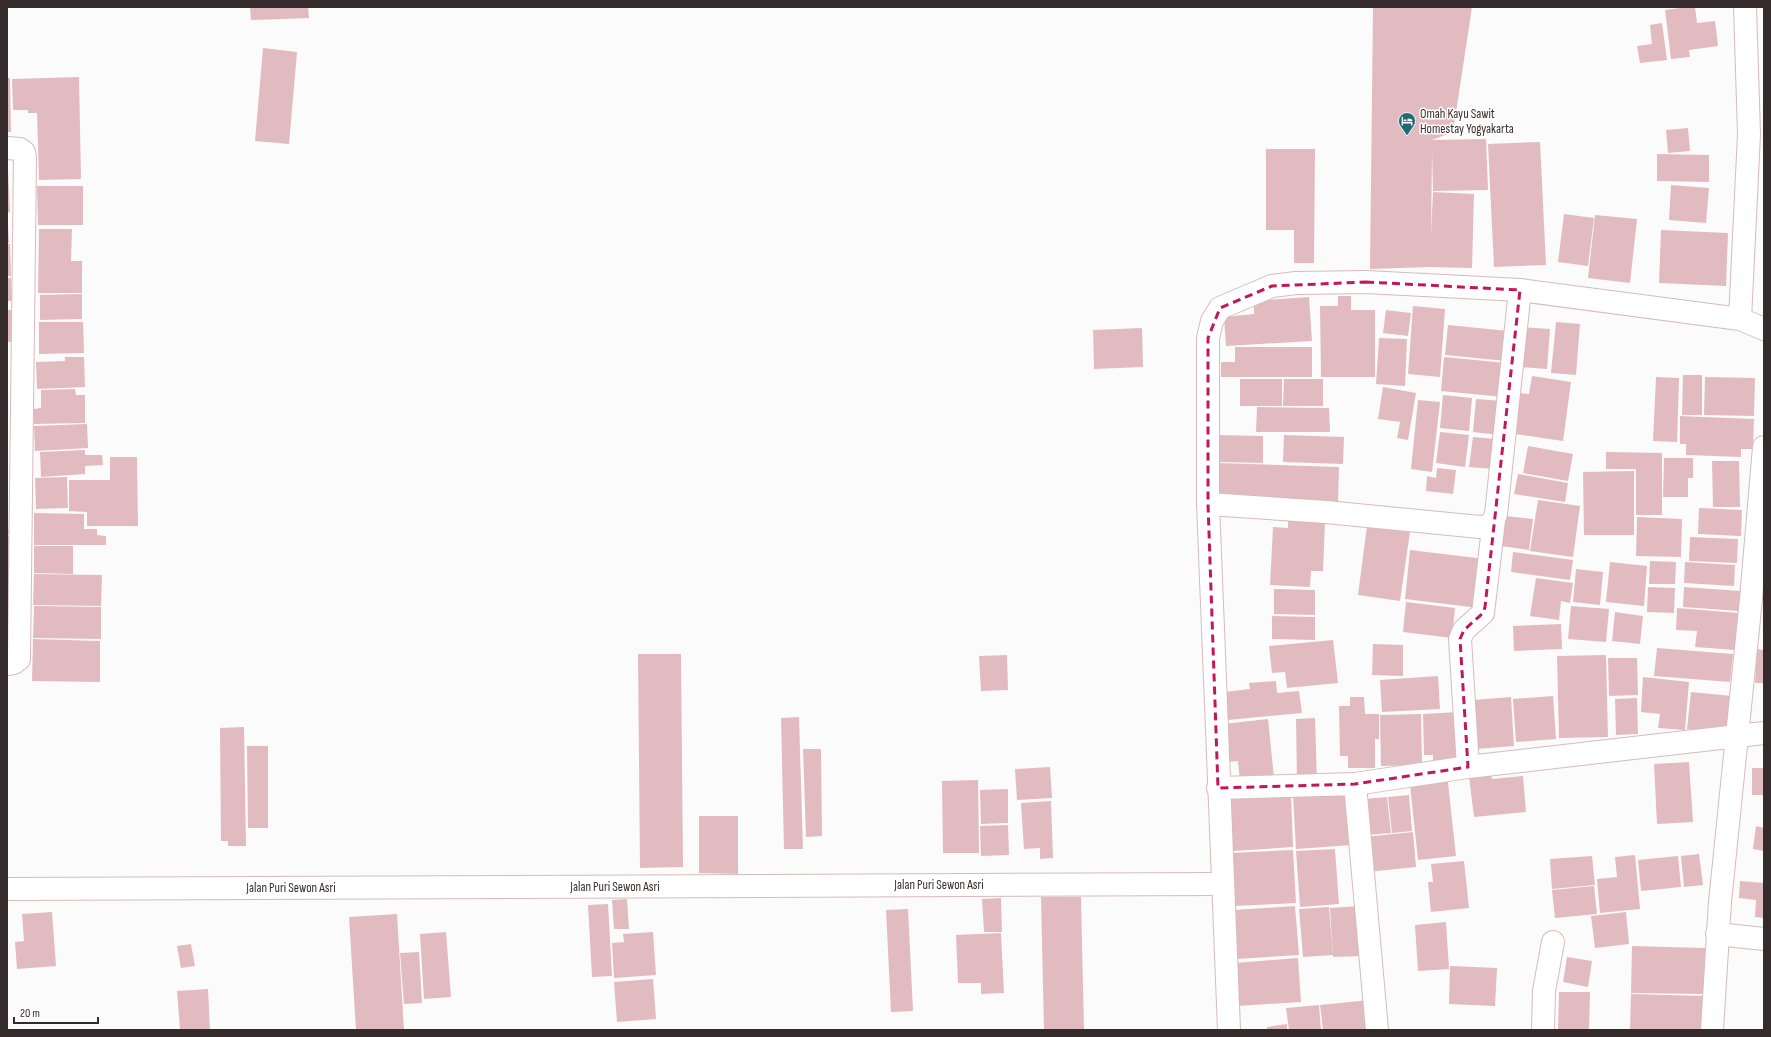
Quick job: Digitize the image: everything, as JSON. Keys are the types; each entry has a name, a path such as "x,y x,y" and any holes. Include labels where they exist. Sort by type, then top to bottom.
{"street":[{"path":"1740,319 1749,134 1745,7"},
{"path":"7,148 20,149 24,152 25,158 19,659 14,663 7,664"},
{"path":"1229,1030 1218,788 1208,504 1208,338 1212,321 1220,308 1272,286 1296,283 1366,282 1520,290 1740,319 1764,329"},
{"path":"1468,767 1460,639 1464,630 1483,613 1520,290"},
{"path":"1712,1030 1718,934 1736,735 1758,600 1764,447"},
{"path":"1208,504 1326,512 1480,527 1490,524 1494,520"},
{"path":"1218,788 1355,784 1468,767 1764,732"},
{"path":"1355,784 1377,1030"},
{"name":"Jalan Puri Sewon Asri","path":"7,889 1223,884"},
{"path":"1718,934 1764,939"},
{"path":"1543,1030 1544,991 1553,942"}],"highlighted area":[{"path":"1366,282 1520,290 1485,607 1483,613 1464,630 1460,639 1468,767 1355,784 1218,788 1208,504 1208,338 1220,308 1272,286"}],"building":[{"path":"250,7 308,7 309,18 251,20"},
{"name":"Omah Kayu Sawit Homestay Yogyakarta","path":"1373,7 1472,7 1453,132 1432,140 1486,139 1488,190 1433,191 1432,151 1431,235 1433,192 1474,194 1472,268 1430,267 1370,269"},
{"path":"1695,7 1697,23 1715,21 1718,46 1689,50 1690,57 1671,59 1665,10"},
{"path":"1662,23 1667,60 1640,63 1637,46 1652,44 1650,25"},
{"path":"263,48 297,52 289,144 255,141"},
{"path":"79,77 81,179 39,180 37,113 28,113 28,110 13,110 12,79"},
{"path":"7,78 10,78 11,132 7,132"},
{"path":"1688,128 1690,151 1668,153 1666,130"},
{"path":"1540,142 1546,265 1494,267 1488,144"},
{"path":"1266,149 1315,149 1314,263 1294,263 1294,230 1266,230"},
{"path":"1657,154 1709,155 1709,182 1657,181"},
{"path":"7,169 10,212 7,213"},
{"path":"1671,185 1709,188 1706,223 1669,220"},
{"path":"37,186 83,186 83,225 38,225"},
{"path":"1564,214 1594,218 1588,266 1558,262"},
{"path":"1595,215 1637,219 1630,283 1588,278"},
{"path":"8,225 9,243 7,243"},
{"path":"39,229 72,229 71,261 82,261 82,293 38,293"},
{"path":"1661,230 1728,233 1726,286 1659,283"},
{"path":"7,244 10,244 11,276 7,276"},
{"path":"7,278 11,278 12,301 7,301"},
{"path":"82,294 82,319 40,320 40,295"},
{"path":"1338,296 1351,296 1351,310 1375,310 1375,377 1321,377 1320,306 1338,306"},
{"path":"1309,297 1312,341 1226,346 1224,317 1254,314 1254,301"},
{"path":"1413,306 1445,309 1440,377 1408,374"},
{"path":"7,310 12,310 11,342 7,342"},
{"path":"1386,310 1411,313 1408,336 1383,333"},
{"path":"39,322 83,322 84,353 39,354"},
{"path":"1556,322 1580,324 1576,375 1551,373"},
{"path":"1448,325 1508,331 1506,361 1445,355"},
{"path":"1522,327 1550,329 1547,369 1519,367"},
{"path":"1142,328 1143,367 1094,369 1093,330"},
{"path":"1379,338 1407,339 1405,386 1376,384"},
{"path":"1235,347 1312,347 1312,377 1221,377 1221,362 1235,362"},
{"path":"65,357 84,357 85,387 37,389 36,362 65,361"},
{"path":"1444,357 1507,363 1504,397 1441,391"},
{"path":"1683,375 1702,375 1702,415 1682,415"},
{"path":"1532,376 1571,382 1563,441 1515,434 1520,393 1529,394"},
{"path":"1656,377 1679,378 1677,442 1653,441"},
{"path":"1705,377 1755,378 1754,416 1704,415"},
{"path":"1240,379 1282,379 1282,406 1240,406"},
{"path":"1284,379 1323,379 1323,406 1283,406"},
{"path":"1383,387 1416,393 1408,440 1397,438 1400,422 1378,419"},
{"path":"75,389 76,395 85,395 85,423 34,424 34,409 41,408 41,390"},
{"path":"1443,395 1472,398 1469,431 1440,428"},
{"path":"1476,399 1503,401 1500,435 1473,432"},
{"path":"1418,400 1440,402 1432,472 1411,469"},
{"path":"1257,407 1329,408 1330,432 1256,432"},
{"path":"1680,416 1754,419 1753,449 1741,449 1741,457 1686,455 1686,444 1680,444"},
{"path":"87,424 88,448 35,451 34,426"},
{"path":"1440,432 1469,435 1465,467 1436,463"},
{"path":"1218,435 1263,436 1263,463 1218,462"},
{"path":"1284,435 1344,437 1343,464 1283,462"},
{"path":"1473,437 1496,439 1493,469 1469,467"},
{"path":"1528,446 1573,454 1568,481 1523,473"},
{"path":"85,450 85,455 102,455 103,465 85,466 85,474 41,477 40,452"},
{"path":"1606,452 1662,453 1662,515 1636,515 1636,469 1606,469"},
{"path":"110,457 137,457 138,526 87,526 87,512 69,511 69,480 110,480"},
{"path":"1664,458 1693,458 1693,478 1688,478 1688,497 1663,497"},
{"path":"1712,461 1739,461 1740,507 1713,507"},
{"path":"1219,463 1339,467 1338,503 1218,500"},
{"path":"1437,468 1456,470 1453,494 1426,491 1427,476 1436,478"},
{"path":"1634,471 1634,535 1584,535 1583,472"},
{"path":"1518,474 1568,483 1565,502 1514,494"},
{"path":"67,477 68,508 36,509 35,478"},
{"path":"1538,500 1580,506 1573,557 1530,551"},
{"path":"1699,508 1742,510 1741,536 1698,534"},
{"path":"34,513 84,514 84,529 97,529 97,535 106,536 106,545 34,545"},
{"path":"1506,516 1533,519 1529,550 1501,546"},
{"path":"1637,517 1682,519 1681,557 1636,556"},
{"path":"1288,518 1325,520 1323,571 1311,571 1310,587 1270,585 1273,527 1288,528"},
{"path":"8,524 9,534 7,534"},
{"path":"1367,526 1410,532 1400,601 1358,595"},
{"path":"7,536 10,536 11,565 7,565"},
{"path":"1690,537 1738,539 1737,563 1689,561"},
{"path":"34,546 73,546 73,574 34,573"},
{"path":"1410,550 1485,559 1479,608 1405,599"},
{"path":"1513,552 1573,560 1570,580 1511,572"},
{"path":"1650,561 1676,562 1675,584 1649,584"},
{"path":"1610,562 1647,566 1644,606 1606,602"},
{"path":"1685,562 1735,565 1734,586 1684,583"},
{"path":"1576,569 1603,572 1600,605 1573,602"},
{"path":"34,574 102,575 101,606 33,605"},
{"path":"1536,578 1573,583 1570,603 1561,601 1559,620 1530,616"},
{"path":"1648,587 1675,588 1674,613 1647,612"},
{"path":"1684,587 1740,591 1739,611 1683,607"},
{"path":"1274,589 1315,590 1315,615 1274,614"},
{"path":"1406,602 1455,608 1452,638 1403,632"},
{"path":"34,606 101,607 101,639 33,638"},
{"path":"1571,606 1609,609 1606,642 1568,639"},
{"path":"1677,608 1738,613 1735,650 1695,647 1697,631 1676,630"},
{"path":"1615,612 1643,616 1640,644 1612,641"},
{"path":"1272,616 1315,617 1315,640 1272,639"},
{"path":"1561,624 1562,649 1514,651 1513,626"},
{"path":"33,639 100,641 100,682 32,681"},
{"path":"1333,640 1338,683 1287,688 1285,672 1272,673 1269,646"},
{"path":"1373,644 1403,645 1403,676 1372,675"},
{"path":"1657,648 1733,654 1730,682 1654,676"},
{"path":"1757,649 1764,650 1764,683 1755,683"},
{"path":"638,654 681,654 683,867 640,868"},
{"path":"1007,655 1008,690 981,691 979,656"},
{"path":"1606,655 1608,737 1559,738 1557,656"},
{"path":"1608,658 1637,658 1638,695 1609,696"},
{"path":"1438,676 1440,709 1382,712 1380,680"},
{"path":"1643,677 1689,682 1685,730 1658,728 1660,714 1641,712"},
{"path":"1276,681 1277,693 1299,691 1302,713 1228,720 1225,692 1250,689 1249,683"},
{"path":"1691,692 1732,696 1728,733 1687,729"},
{"path":"1553,696 1556,739 1516,742 1513,699"},
{"path":"1350,697 1364,697 1365,714 1379,714 1379,739 1375,739 1375,768 1348,768 1348,756 1340,756 1339,706 1350,706"},
{"path":"1511,697 1514,746 1476,749 1473,700"},
{"path":"1637,698 1638,734 1616,735 1615,699"},
{"path":"1458,712 1461,763 1433,764 1433,755 1424,755 1423,714"},
{"path":"1421,714 1422,765 1381,766 1380,715"},
{"path":"799,717 803,849 784,849 781,718"},
{"path":"1315,718 1317,783 1297,783 1296,719"},
{"path":"1268,719 1274,778 1240,782 1238,761 1226,762 1223,724"},
{"path":"244,727 246,846 228,846 228,841 221,841 220,728"},
{"path":"247,746 268,746 268,828 248,828"},
{"path":"803,749 821,749 822,836 806,837"},
{"path":"1689,762 1693,822 1657,824 1654,764"},
{"path":"1050,767 1052,798 1017,800 1015,769"},
{"path":"1752,768 1764,768 1764,795 1752,795"},
{"path":"1447,774 1456,856 1418,860 1410,785"},
{"path":"1491,774 1492,779 1523,776 1526,812 1474,817 1469,776"},
{"path":"978,780 979,853 943,853 942,781"},
{"path":"1008,789 1008,823 981,824 980,790"},
{"path":"1349,792 1352,845 1296,849 1293,795"},
{"path":"1291,794 1293,847 1233,851 1230,797"},
{"path":"1409,795 1412,831 1392,833 1388,797"},
{"path":"1387,797 1391,833 1367,835 1364,799"},
{"path":"1051,801 1053,858 1040,859 1040,848 1024,849 1021,803"},
{"path":"699,816 738,816 738,874 699,873"},
{"path":"1008,825 1009,855 981,856 980,826"},
{"path":"1756,826 1764,828 1764,851 1753,849"},
{"path":"1413,832 1416,867 1367,872 1364,837"},
{"path":"1335,849 1339,904 1300,907 1296,851"},
{"path":"1293,850 1296,903 1234,906 1231,853"},
{"path":"1699,854 1703,885 1684,887 1681,856"},
{"path":"1635,855 1640,909 1600,913 1597,879 1617,877 1615,857"},
{"path":"1592,856 1595,885 1552,889 1550,859"},
{"path":"1678,856 1681,887 1641,891 1638,860"},
{"path":"1464,861 1469,908 1431,912 1428,882 1433,882 1431,864"},
{"path":"1740,881 1764,883 1764,918 1755,917 1756,900 1739,898"},
{"path":"1594,886 1597,914 1555,918 1552,890"},
{"path":"1041,897 1081,897 1084,1030 1044,1030"},
{"path":"1001,898 1002,932 984,932 982,899"},
{"path":"627,899 629,929 614,929 612,900"},
{"path":"608,904 612,976 592,977 588,905"},
{"path":"1295,906 1299,955 1237,959 1234,910"},
{"path":"1360,906 1363,956 1333,957 1330,908"},
{"path":"1329,907 1333,955 1303,957 1299,909"},
{"path":"908,909 913,1011 891,1012 886,910"},
{"path":"52,912 56,966 17,969 15,942 24,941 22,914"},
{"path":"1626,912 1629,944 1595,948 1591,916"},
{"path":"397,914 404,1030 356,1030 349,917"},
{"path":"1446,922 1449,969 1418,971 1415,925"},
{"path":"446,932 451,997 424,999 420,934"},
{"path":"653,932 656,975 614,978 612,943 624,942 623,934"},
{"path":"1001,933 1004,993 981,994 981,983 958,983 956,935"},
{"path":"191,944 195,966 181,968 177,946"},
{"path":"1632,946 1705,948 1704,994 1631,993"},
{"path":"419,952 422,1003 404,1004 400,953"},
{"path":"1567,957 1592,961 1588,987 1563,982"},
{"path":"1298,958 1301,1002 1238,1006 1235,963"},
{"path":"1450,966 1497,968 1495,1006 1449,1004"},
{"path":"653,979 656,1019 617,1022 614,982"},
{"path":"208,989 210,1030 180,1030 177,991"},
{"path":"1559,992 1590,992 1589,1030 1558,1030"},
{"path":"1631,994 1703,996 1702,1030 1630,1030"},
{"path":"1370,1000 1373,1030 1323,1030 1320,1005"},
{"path":"1319,1005 1321,1030 1289,1030 1286,1008"},
{"path":"1287,1024 1287,1030 1267,1030 1267,1027"}],"place":[{"name":"Omah Kayu Sawit Homestay Yogyakarta","path":"1407,136"}]}
